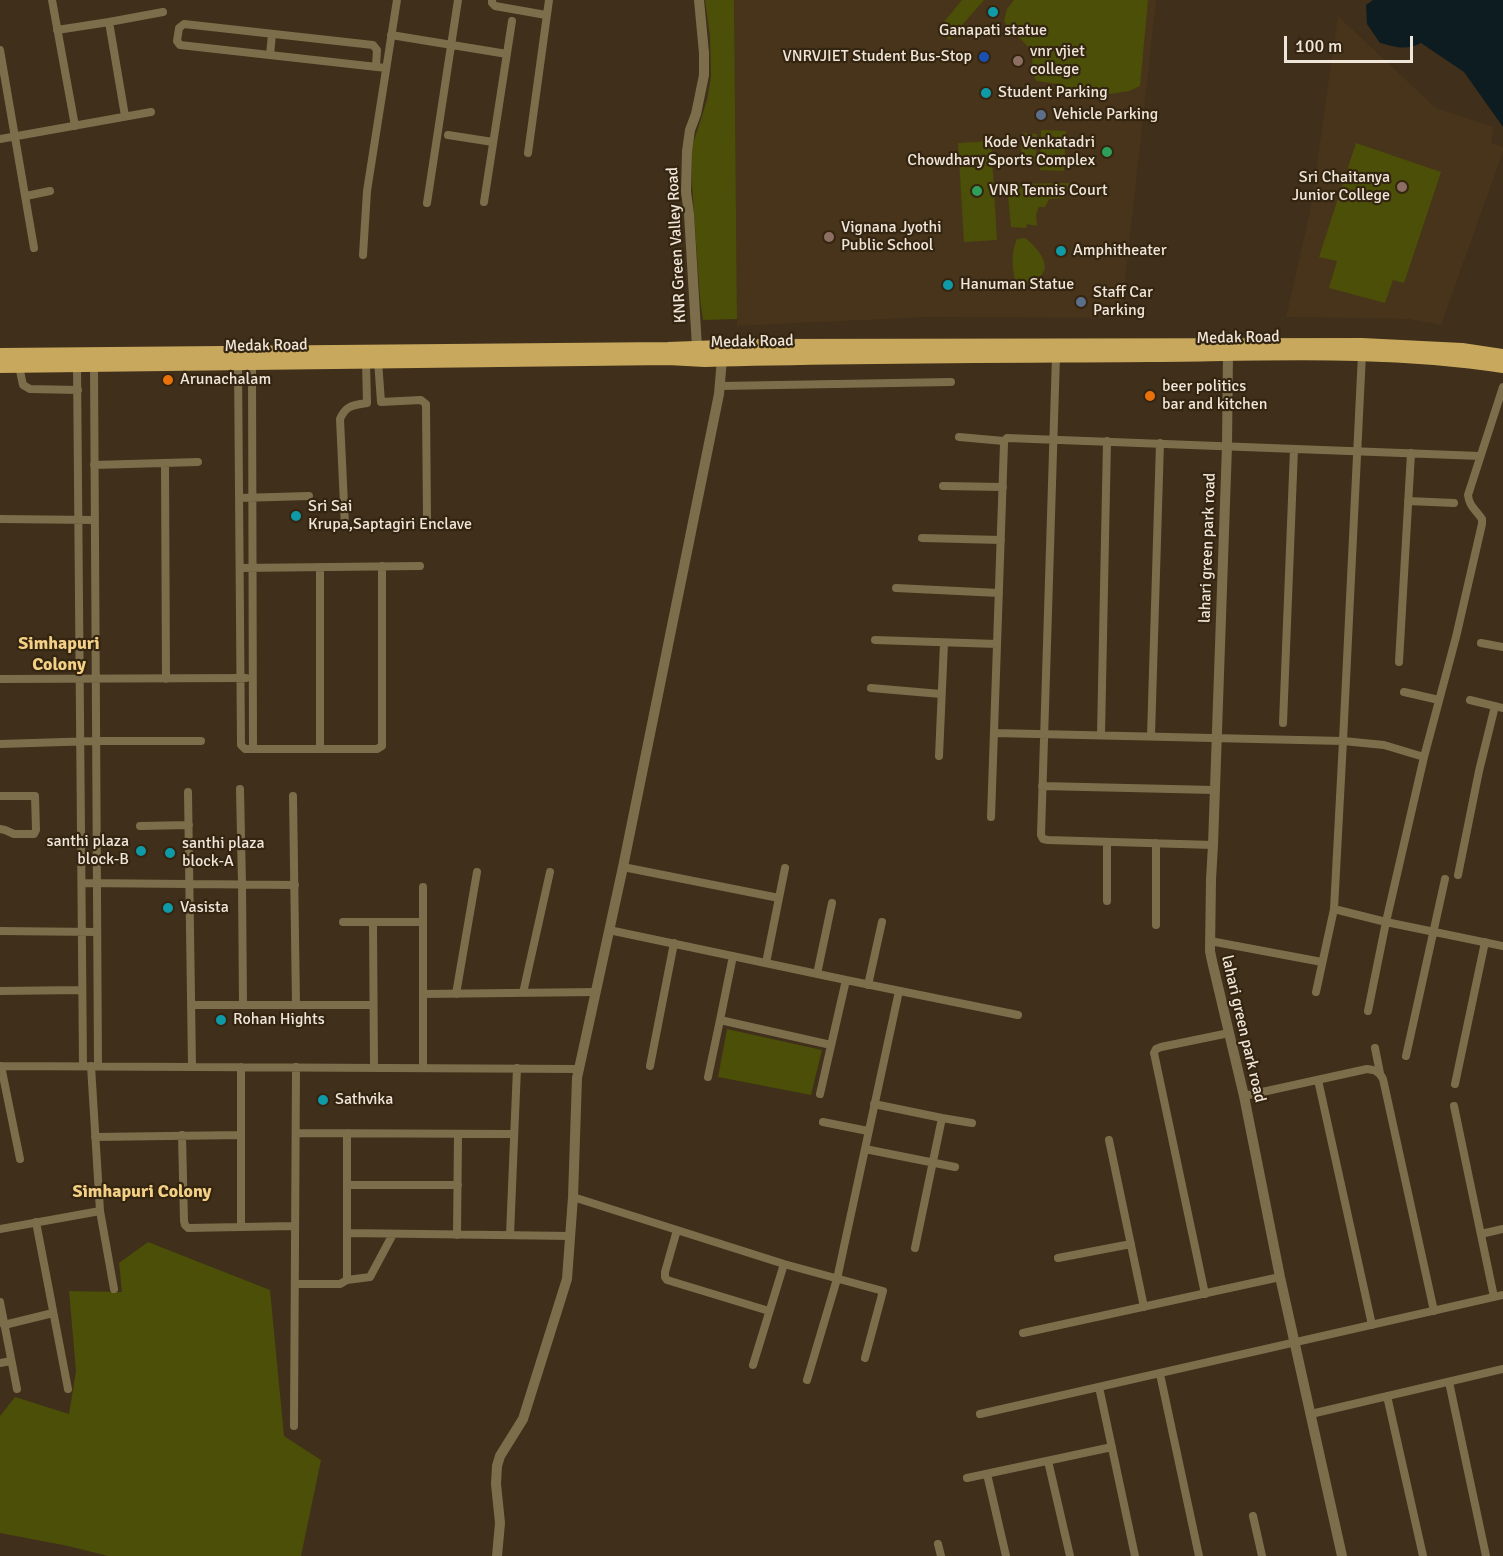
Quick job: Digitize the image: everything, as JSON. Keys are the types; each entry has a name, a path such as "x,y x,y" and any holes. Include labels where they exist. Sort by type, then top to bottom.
{"main road":[{"name":"Medak Road","path":"0,366 372,361 697,347 1350,344 1462,350 1503,356"},
{"name":"Medak Road","path":"0,355 528,355 723,359 1362,354 1461,359 1503,366"}],"street":[{"path":"52,0 75,126"},
{"path":"363,255 367,191 397,0"},
{"path":"427,203 458,0"},
{"path":"492,0 495,6 546,15"},
{"path":"528,153 549,0"},
{"name":"KNR Green Valley Road","path":"697,347 686,170 690,130 696,114 704,75 699,0"},
{"path":"57,30 163,12"},
{"path":"484,202 512,21"},
{"path":"109,22 125,117"},
{"path":"376,66 377,50 373,45 184,24 179,28 177,41 180,45 386,68"},
{"path":"270,55 272,34"},
{"path":"391,35 507,54"},
{"path":"0,50 34,248"},
{"path":"0,140 151,112"},
{"path":"448,135 493,142"},
{"path":"26,196 50,191"},
{"name":"lahari green park road","path":"1228,354 1227,446 1210,942 1212,961 1244,1096 1280,1277 1342,1556"},
{"path":"1316,992 1334,909 1362,354"},
{"path":"1056,356 1041,835 1043,839 1213,845"},
{"path":"497,1556 500,1523 496,1484 497,1466 500,1456 523,1419 567,1279 579,1069 623,867 720,386 723,359"},
{"path":"372,361 381,402"},
{"path":"368,403 372,361"},
{"path":"245,363 252,498 253,749"},
{"path":"245,363 239,498 241,745 245,749 377,749 382,746 382,566"},
{"path":"77,365 82,990 91,1066 100,1211 114,1289"},
{"path":"91,1066 97,932 94,365"},
{"path":"19,366 22,385 30,389 78,390"},
{"path":"720,386 951,382"},
{"path":"1368,1011 1424,757 1482,524 1482,519 1468,502 1468,495 1502,390"},
{"path":"345,526 340,418 349,405 368,403 421,400 426,404 427,519"},
{"path":"78,417 93,416"},
{"path":"959,437 1004,441 1007,438 1053,439 1480,456"},
{"path":"991,817 1004,441"},
{"path":"1101,735 1107,441"},
{"path":"1151,736 1160,443"},
{"path":"1283,723 1294,448"},
{"path":"1399,662 1411,453"},
{"path":"94,465 198,462"},
{"path":"165,463 166,679"},
{"path":"943,486 1003,488"},
{"path":"239,498 309,496"},
{"path":"1408,501 1454,503"},
{"path":"0,519 94,520"},
{"path":"922,538 1001,540"},
{"path":"240,568 420,566"},
{"path":"320,567 320,749"},
{"path":"896,588 999,593"},
{"path":"875,640 997,645"},
{"path":"939,756 944,642"},
{"path":"1481,643 1503,647"},
{"path":"0,679 253,678"},
{"path":"871,688 941,694"},
{"path":"1404,692 1439,700"},
{"path":"1458,875 1479,771 1499,707 1470,700"},
{"path":"994,733 1343,741 1384,745 1424,757"},
{"path":"0,744 201,741"},
{"path":"1042,786 1214,790"},
{"path":"240,789 243,1005"},
{"path":"188,792 192,1066"},
{"path":"0,796 35,796 36,831 34,834 21,835 0,829"},
{"path":"293,796 296,1005"},
{"path":"140,826 189,825"},
{"path":"1107,842 1107,901"},
{"path":"1156,843 1156,925"},
{"path":"623,867 779,898"},
{"path":"766,963 784,868"},
{"path":"456,994 477,872"},
{"path":"523,993 549,872"},
{"path":"1406,1056 1445,879"},
{"path":"82,883 295,885"},
{"path":"423,887 423,1067"},
{"path":"817,974 832,903"},
{"path":"1334,909 1503,946"},
{"path":"343,922 423,922"},
{"path":"373,922 374,1067"},
{"path":"868,985 882,922"},
{"path":"609,930 1018,1015"},
{"path":"0,932 97,932"},
{"path":"1210,942 1322,962"},
{"path":"1455,1084 1485,942"},
{"path":"650,1066 674,943"},
{"path":"708,1077 734,956"},
{"path":"820,1094 846,980"},
{"path":"0,991 82,990"},
{"path":"807,1380 837,1279 898,990"},
{"path":"423,994 596,992"},
{"path":"191,1005 373,1005"},
{"path":"720,1020 831,1045"},
{"path":"1205,1294 1154,1053 1161,1047 1229,1033"},
{"path":"1375,1048 1434,1311"},
{"path":"20,1159 1,1066 579,1069"},
{"path":"241,1067 241,1227"},
{"path":"294,1426 296,1067"},
{"path":"510,1235 517,1068"},
{"path":"1244,1096 1367,1069 1380,1073"},
{"path":"1318,1080 1372,1325"},
{"path":"874,1104 972,1123"},
{"path":"980,1414 1499,1296 1481,1234 1454,1106"},
{"path":"915,1248 942,1118"},
{"path":"823,1122 868,1131"},
{"path":"296,1133 514,1134"},
{"path":"347,1133 347,1280"},
{"path":"457,1234 458,1134"},
{"path":"182,1135 185,1225 188,1228 295,1226"},
{"path":"95,1137 241,1135"},
{"path":"1109,1140 1144,1307"},
{"path":"865,1149 955,1167"},
{"path":"348,1185 458,1185"},
{"path":"573,1197 784,1264 883,1291 865,1358"},
{"path":"0,1229 100,1211"},
{"path":"36,1222 68,1389"},
{"path":"677,1230 665,1272 667,1280 769,1311"},
{"path":"1481,1234 1503,1230"},
{"path":"348,1233 571,1236"},
{"path":"295,1284 340,1284 347,1280 370,1277 393,1234"},
{"path":"1058,1258 1131,1244"},
{"path":"753,1365 784,1264"},
{"path":"1023,1333 1280,1277"},
{"path":"0,1302 17,1389"},
{"path":"4,1325 53,1313"},
{"path":"0,1363 11,1361"},
{"path":"1311,1414 1503,1369"},
{"path":"1160,1374 1199,1556"},
{"path":"1449,1382 1486,1556"},
{"path":"1099,1388 1135,1556"},
{"path":"1387,1396 1423,1556"},
{"path":"967,1478 1112,1447"},
{"path":"1048,1461 1070,1556"},
{"path":"987,1474 1006,1556"},
{"path":"1253,1516 1262,1556"},
{"path":"938,1544 941,1556"}],"shaded area":[{"path":"705,0 734,0 737,319 703,320 700,299 692,185 692,147 707,100 711,76 710,37"},
{"path":"734,0 1156,0 1121,318 927,317 737,326"},
{"path":"962,0 984,0 949,40 939,28"},
{"path":"1014,0 1148,0 1140,86 1129,91 1098,96 1089,92 1077,93 1058,84 1037,81 1031,73 1031,52 1004,21 1007,9"},
{"path":"1373,0 1503,0 1503,127 1464,72 1421,43 1405,48 1380,43 1367,24 1366,5"},
{"name":"Sri Chaitanya Junior College","path":"1338,16 1436,108 1494,127 1491,143 1503,147 1441,325 1409,319 1286,317 1310,211"},
{"path":"1041,130 1066,131 1064,171 1040,170"},
{"path":"1022,133 1037,134 1036,162 1021,161"},
{"name":"VNR Tennis Court","path":"991,141 997,240 964,242 958,143"},
{"path":"1356,143 1441,172 1404,283 1393,280 1385,303 1329,288 1337,261 1319,257"},
{"path":"1070,183 1064,198 1049,199 1045,207 1039,207 1036,215 1037,226 1027,224 1026,228 1011,227 1007,184"},
{"path":"1025,238 1041,255 1045,267 1038,278 1022,282 1015,280 1013,254 1017,239"},
{"path":"727,1029 822,1050 811,1095 718,1077"},
{"path":"148,1242 270,1290 284,1436 321,1460 301,1556 108,1556 0,1533 0,1416 15,1397 69,1414 76,1371 69,1291 122,1292 119,1263"}],"place":[{"name":"Ganapati statue","path":"993,12"},
{"name":"VNRVJIET Student Bus-Stop","path":"984,57"},
{"name":"vnr vjiet college","path":"1018,61"},
{"name":"Student Parking","path":"986,93"},
{"name":"Vehicle Parking","path":"1041,115"},
{"name":"Kode Venkatadri Chowdhary Sports Complex","path":"1107,152"},
{"name":"Sri Chaitanya Junior College","path":"1402,187"},
{"name":"VNR Tennis Court","path":"977,191"},
{"name":"Vignana Jyothi Public School","path":"829,237"},
{"name":"Amphitheater","path":"1061,251"},
{"name":"Hanuman Statue","path":"948,285"},
{"name":"Staff Car Parking","path":"1081,302"},
{"name":"Arunachalam","path":"168,380"},
{"name":"beer politics bar and kitchen","path":"1150,396"},
{"name":"Sri Sai Krupa,Saptagiri Enclave","path":"296,516"},
{"name":"santhi plaza block-B","path":"141,851"},
{"name":"santhi plaza block-A","path":"170,853"},
{"name":"Vasista","path":"168,908"},
{"name":"Rohan Hights","path":"221,1020"},
{"name":"Sathvika","path":"323,1100"}],"district":[{"name":"Simhapuri Colony","path":"59,654"},
{"name":"Simhapuri Colony","path":"142,1192"}]}
